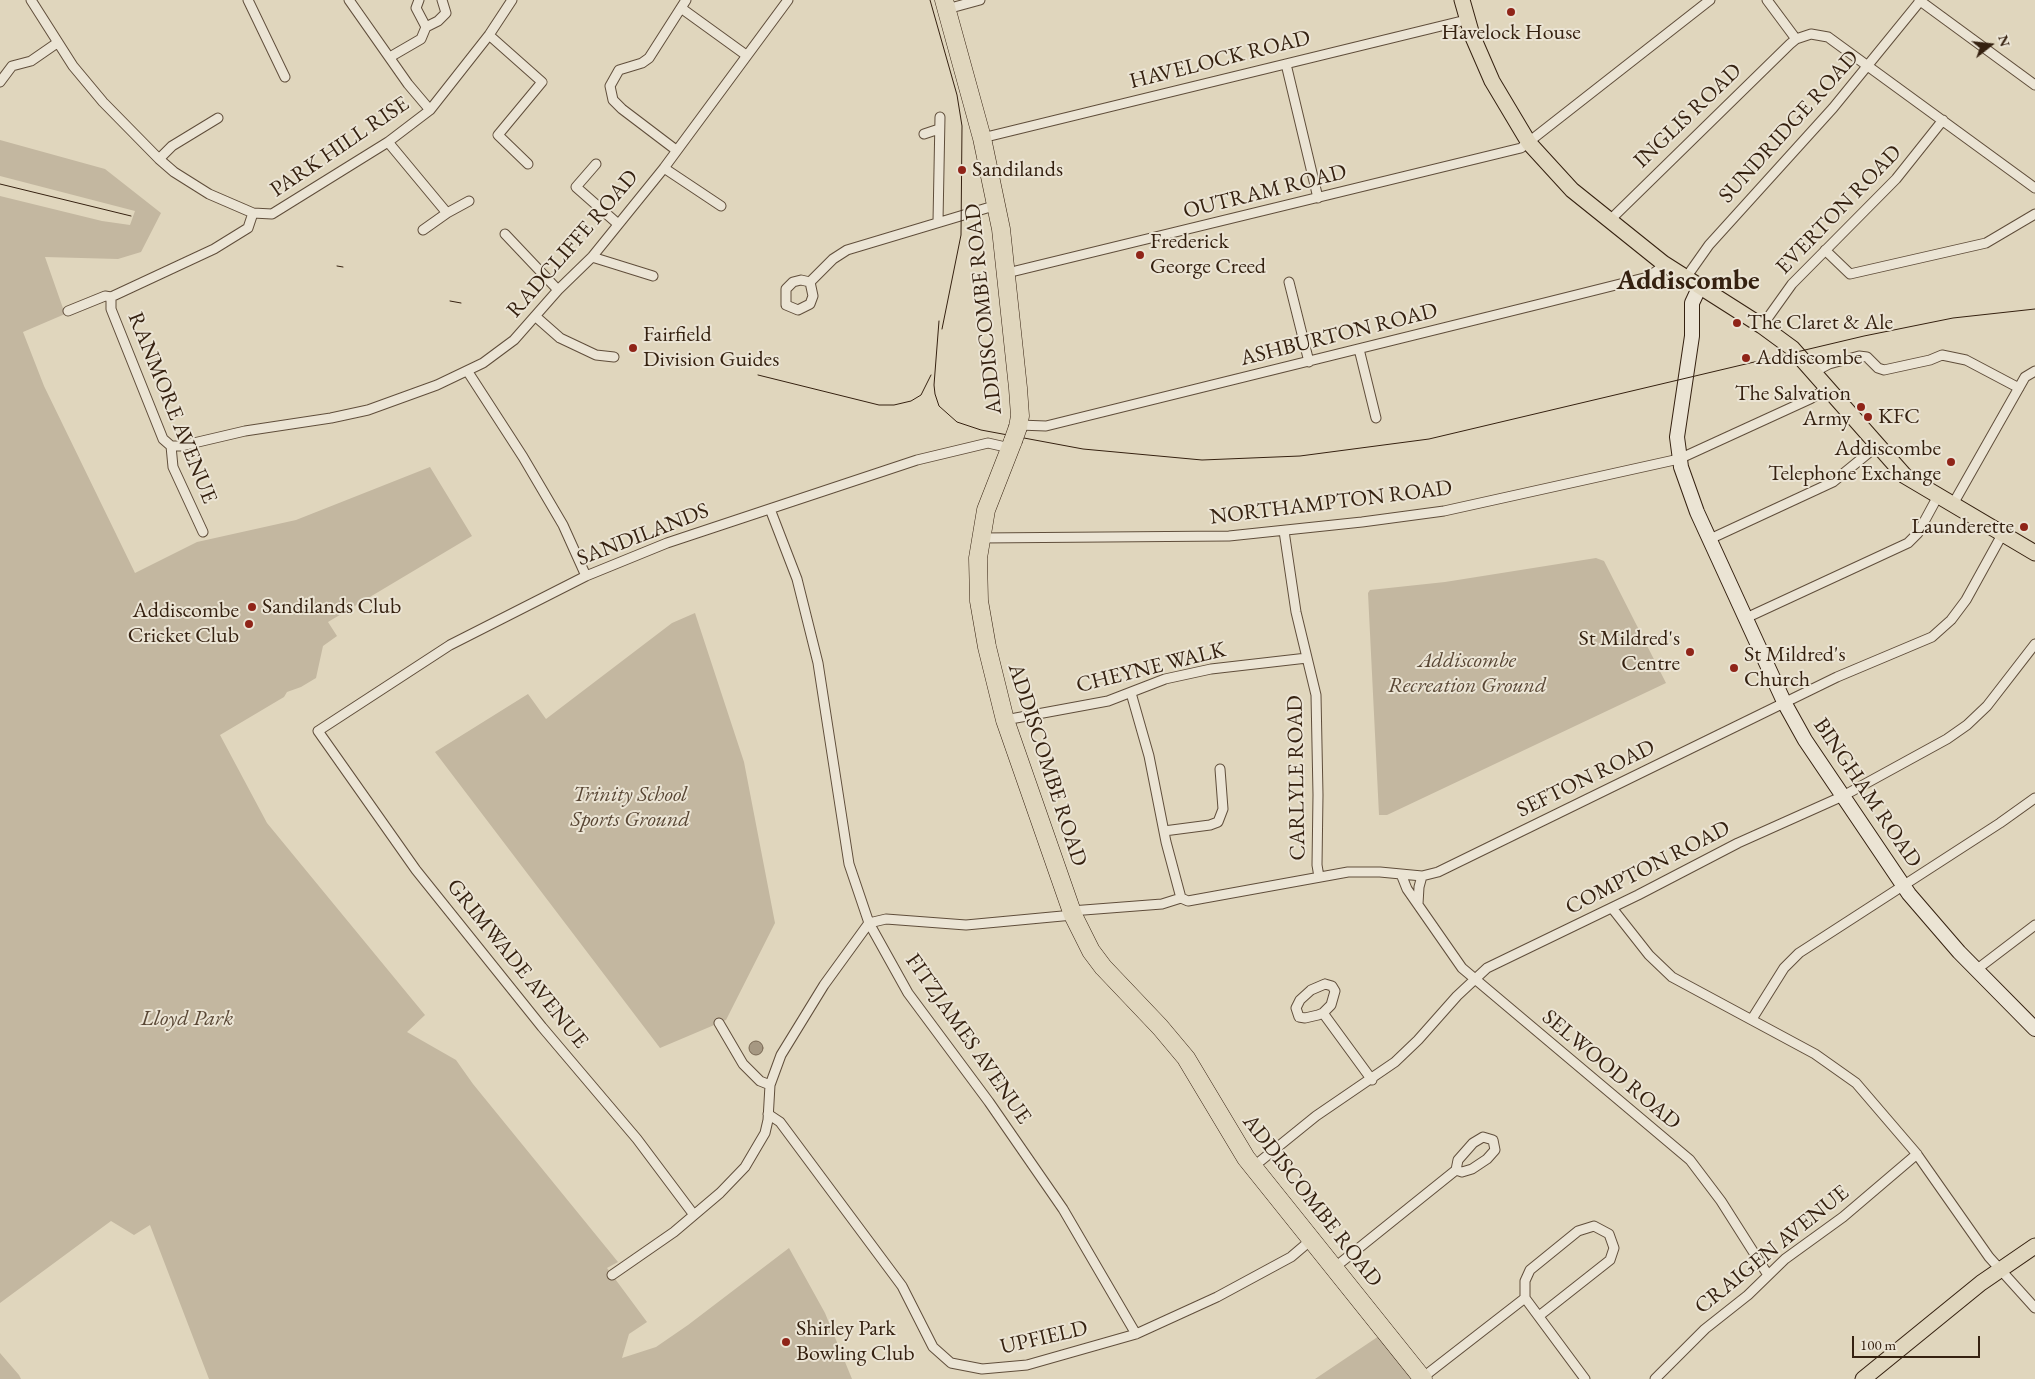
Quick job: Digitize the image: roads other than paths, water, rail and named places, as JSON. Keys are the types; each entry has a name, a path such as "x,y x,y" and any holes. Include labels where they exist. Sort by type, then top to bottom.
{"highway":[{"name":"ADDISCOMBE ROAD","path":"946,4 982,138 997,205 1008,273 1020,409 1015,435 989,500 981,538 978,575 979,601 987,648 1004,720 1072,913 1097,959 1164,1030 1186,1058 1232,1137 1253,1167 1422,1378"}],"main road":[{"path":"1462,0 1466,20 1492,81 1529,143 1572,190 1609,222 1685,279 1762,326 1792,348 1904,476 2035,553"},
{"path":"1863,1379 2000,1269 2035,1246"}],"street":[{"path":"31,0 57,43 103,102 159,159 174,172 209,194 253,213 248,228 235,238 111,297 105,296 68,311"},
{"path":"248,0 286,77"},
{"path":"349,0 430,110"},
{"path":"419,0 416,8 426,27"},
{"path":"390,57 421,40 426,27 438,21 446,12 442,0"},
{"name":"PARK HILL RISE","path":"253,213 272,214 279,211 388,142 430,110 490,36 512,0"},
{"path":"676,150 622,109 613,100 610,86 619,70 642,63 649,58 686,0"},
{"name":"RADCLIFFE ROAD","path":"171,446 187,445 245,431 331,418 368,410 468,372 514,340 558,290 592,257 664,168 788,0"},
{"path":"946,4 980,0"},
{"name":"OUTRAM ROAD","path":"1008,273 1520,148 1529,143 1710,0"},
{"path":"1767,0 1796,39 1810,34 1828,37 2035,188"},
{"path":"1920,0 2035,85"},
{"name":"SUNDRIDGE ROAD","path":"1685,279 1709,245 1869,66 1920,0"},
{"path":"681,8 746,55"},
{"name":"HAVELOCK ROAD","path":"982,138 1466,20"},
{"path":"490,36 542,82 498,136 528,164"},
{"name":"INGLIS ROAD","path":"1609,222 1796,39"},
{"path":"0,82 12,66 32,61 57,43"},
{"path":"1286,64 1318,198"},
{"path":"938,222 940,117"},
{"path":"159,159 178,142 218,118"},
{"name":"EVERTON ROAD","path":"1762,326 1792,284 1909,164 1943,120"},
{"path":"924,134 940,129"},
{"path":"388,142 447,213"},
{"path":"596,164 576,187 618,224"},
{"path":"664,168 721,206"},
{"path":"422,230 469,201"},
{"path":"810,282 833,258 847,250 997,205"},
{"path":"1825,250 1850,274 1986,242 2035,214"},
{"path":"505,234 558,290"},
{"path":"592,257 653,276"},
{"name":"ASHBURTON ROAD","path":"1015,435 1648,277 1658,270 1663,263"},
{"path":"1289,282 1309,362"},
{"name":"BINGHAM ROAD","path":"1700,288 1692,303 1692,336 1678,419 1679,459 1690,494 1784,704 1805,740 1903,885 1976,970 2035,1029"},
{"name":"RANMORE AVENUE","path":"111,297 111,309 163,439 171,446 174,467 204,532"},
{"path":"535,316 560,338 596,355 614,356"},
{"path":"1359,349 1376,418"},
{"path":"1814,372 1829,364 1859,356 1868,358 1878,368 1888,369 1945,355 1966,360 2019,388"},
{"path":"1953,504 2025,377 2035,371"},
{"path":"468,372 538,482 562,525 586,576"},
{"name":"NORTHAMPTON ROAD","path":"981,538 1211,537 1362,522 1454,509 1679,459 1810,399 1828,388"},
{"name":"SANDILANDS","path":"318,731 450,645 586,576 667,543 917,460 978,445 997,444 1015,435"},
{"path":"1710,539 1833,482 1877,446"},
{"path":"1746,618 1908,543 1918,534 1938,496"},
{"name":"FITZJAMES AVENUE","path":"770,509 797,579 818,663 850,864 869,923 908,993 989,1102 1063,1209 1136,1334"},
{"name":"CARLYLE ROAD","path":"1284,530 1296,612 1317,704 1317,865 1319,878"},
{"name":"SEFTON ROAD","path":"869,923 886,919 966,925 1162,904 1181,898 1188,901 1357,871 1422,876 1438,872 1869,662 1917,644 1938,632 1966,600 2003,534"},
{"name":"COMPTON ROAD","path":"1253,1167 1312,1118 1372,1080 1413,1046 1474,979 1495,964 1612,908 1738,843 1843,796 1967,725 1995,696 2035,644"},
{"name":"CHEYNE WALK","path":"1004,720 1091,705 1131,693 1165,679 1214,668 1307,658"},
{"path":"1131,693 1150,756 1164,831 1181,898"},
{"name":"GRIMWADE AVENUE","path":"318,731 416,870 491,966 638,1139 694,1215"},
{"path":"1164,831 1210,825 1218,822 1223,809 1220,769"},
{"path":"1752,1019 1780,973 1795,956 2000,824 2035,798"},
{"name":"SELWOOD ROAD","path":"1401,874 1407,889 1454,959 1474,979 1691,1161 1721,1201 1768,1274"},
{"path":"1418,904 1422,876"},
{"path":"1612,908 1649,955 1671,976 1815,1054 1847,1075 1869,1097 1917,1154 2000,1269 2035,1308"},
{"path":"612,1275 694,1215 743,1170 766,1129 770,1085 784,1050 824,985 869,923"},
{"path":"1976,970 2035,925"},
{"path":"1325,984 1332,986 1335,994 1331,1004 1323,1013 1302,1018 1297,1014 1296,1008 1303,996 1325,984"},
{"path":"1323,1013 1372,1080"},
{"path":"719,1023 743,1064 760,1081 770,1085"},
{"name":"UPFIELD","path":"768,1114 780,1122 902,1286 933,1347 951,1363 982,1369 1027,1365 1136,1334 1234,1288 1291,1257 1312,1240"},
{"path":"1334,1268 1456,1170 1458,1160 1473,1143 1484,1137 1493,1141 1495,1150 1487,1160 1472,1170 1462,1172 1456,1170"},
{"name":"CRAIGEN AVENUE","path":"1655,1379 1705,1329 1748,1294 1768,1274 1793,1253 1845,1216 1917,1154"},
{"path":"1539,1316 1610,1260 1614,1248 1609,1234 1594,1226 1585,1227 1530,1270 1524,1281 1526,1298 1539,1316 1585,1379"},
{"path":"1422,1378 1526,1298"}],"tram line":[{"path":"930,0 957,95 962,126 961,235 942,329"},
{"path":"0,184 131,216"},
{"path":"337,266 343,267"},
{"path":"450,301 461,303"},
{"path":"939,321 935,394 939,406 957,422 981,430 1083,449 1202,460 1300,456 1429,439 1864,336 1953,318 2035,309"},
{"path":"758,375 879,405 894,405 911,401 921,395 931,375"}],"place":[{"name":"Havelock House","path":"1511,12"},
{"name":"Sandilands","path":"962,170"},
{"name":"Frederick George Creed","path":"1140,255"},
{"name":"The Claret & Ale","path":"1737,323"},
{"name":"Fairfield Division Guides","path":"633,348"},
{"name":"Addiscombe","path":"1746,358"},
{"name":"The Salvation Army","path":"1861,407"},
{"name":"KFC","path":"1868,417"},
{"name":"Addiscombe Telephone Exchange","path":"1951,462"},
{"name":"Launderette","path":"2024,527"},
{"name":"Sandilands Club","path":"252,607"},
{"name":"Addiscombe Cricket Club","path":"249,624"},
{"name":"St Mildred's Centre","path":"1690,652"},
{"name":"St Mildred's Church","path":"1734,668"},
{"name":"Shirley Park Bowling Club","path":"786,1342"}],"district":[{"name":"Addiscombe","path":"1688,281"}],"park label":[{"name":"Addiscombe Recreation Ground","path":"1467,674"},
{"name":"Trinity School Sports Ground","path":"630,808"},
{"name":"Lloyd Park","path":"187,1019"}]}
